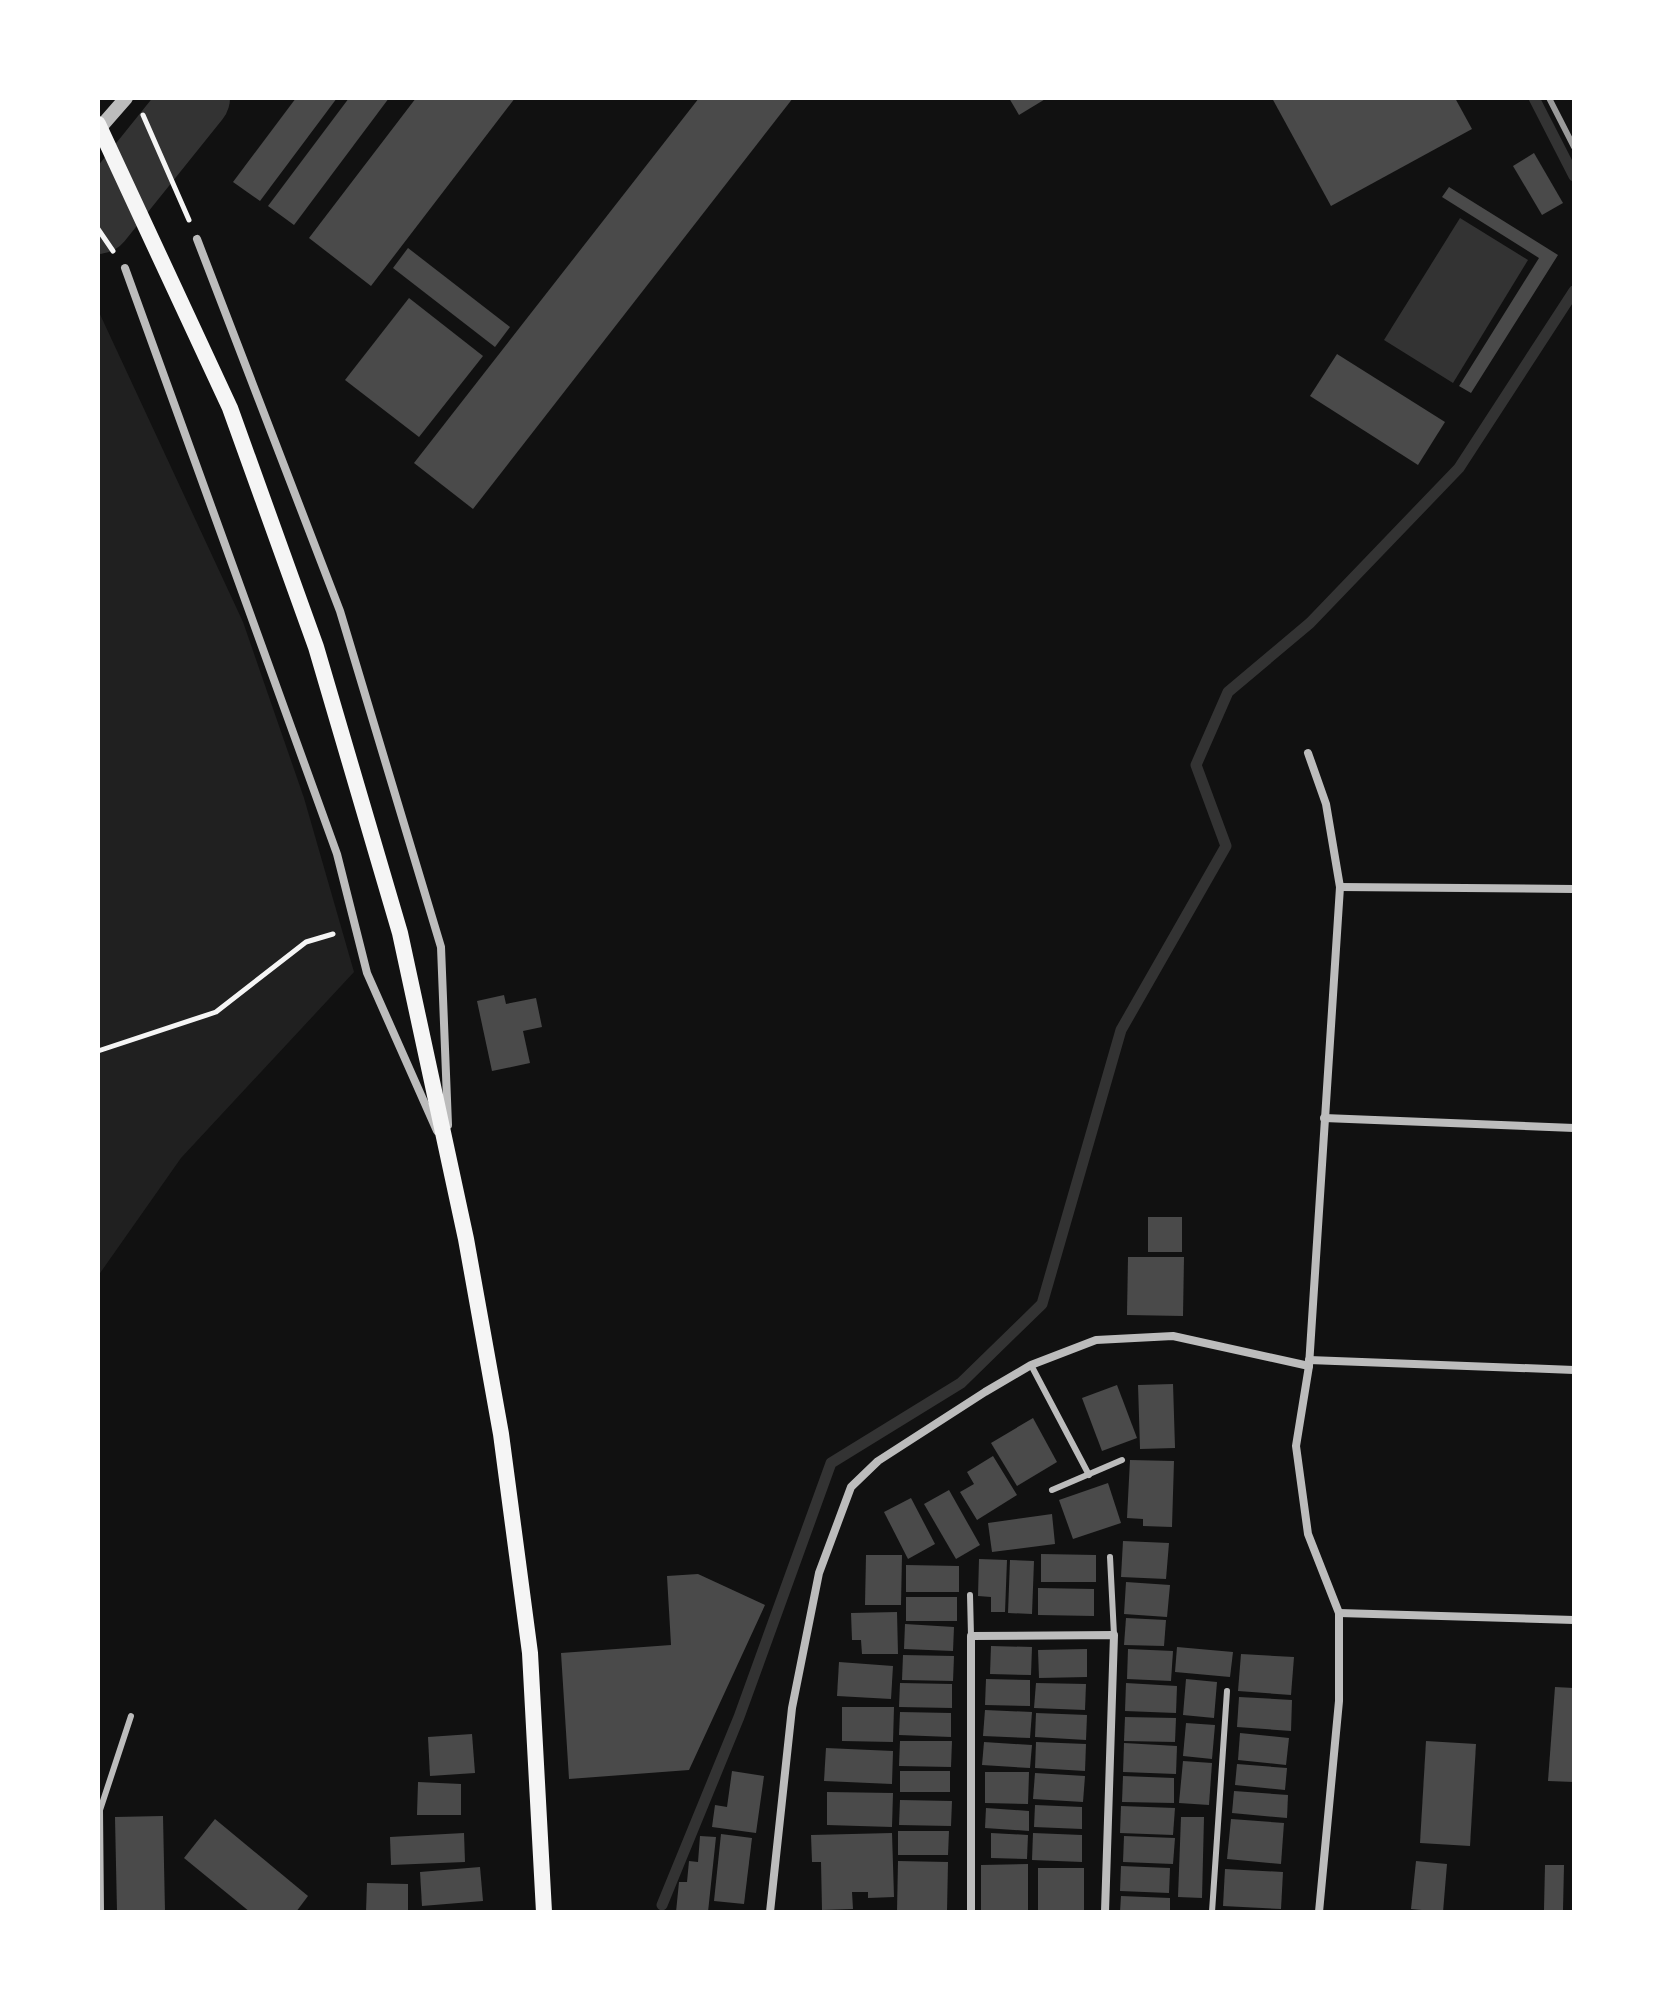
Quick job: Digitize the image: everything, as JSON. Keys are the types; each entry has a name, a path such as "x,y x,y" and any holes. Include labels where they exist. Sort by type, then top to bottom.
{"main road":[{"path":"99,127 230,408 316,647 400,933 450,1161 501,1434 530,1653 544,1912"}],"street":[{"path":"99,127 126,98"},
{"path":"197,239 340,611 441,947 450,1161"},
{"path":"125,268 337,854 367,973 450,1161"},
{"path":"1308,753 1326,804 1340,887 1309,1363 1296,1446 1308,1534 1339,1613 1339,1701 1319,1912"},
{"path":"1340,887 1574,889"},
{"path":"1324,1118 1574,1128"},
{"path":"770,1912 792,1708 819,1573 851,1487 878,1461 1031,1365 1096,1340 1173,1336 1309,1363 1574,1370"},
{"path":"1339,1613 1574,1620"},
{"path":"971,1912 971,1636 1114,1635 1105,1912"}],"lane":[{"path":"1031,1365 1089,1475"},
{"path":"1052,1490 1122,1460"},
{"path":"1110,1557 1114,1635"},
{"path":"970,1595 971,1636"},
{"path":"1212,1912 1227,1691"},
{"path":"101,1912 100,1810 131,1716"}],"path":[{"path":"142,112 197,239"},
{"path":"98,1051 216,1012 306,942 356,928"}],"shaded area":[{"path":"1460,218 1528,260 1453,383 1384,340"},
{"path":"98,310 243,622 304,798 354,972 181,1158 98,1276"}],"building":[{"path":"296,98 337,98 260,201 233,182"},
{"path":"349,98 389,98 294,225 268,206"},
{"path":"416,98 515,98 371,286 309,238"},
{"path":"699,98 793,98 473,509 414,463"},
{"path":"1009,98 1047,98 1019,115"},
{"path":"1272,98 1455,98 1472,129 1331,206"},
{"path":"1534,153 1563,203 1542,215 1513,166"},
{"path":"1449,187 1558,255 1471,393 1459,386 1539,258 1442,197"},
{"path":"408,248 510,327 495,347 393,268"},
{"path":"409,298 483,356 419,437 345,380"},
{"path":"1337,354 1445,422 1418,465 1310,396"},
{"path":"504,995 506,1004 536,998 542,1027 523,1031 530,1063 492,1071 477,1001"},
{"path":"1148,1217 1182,1217 1182,1252 1148,1252"},
{"path":"1128,1257 1184,1257 1183,1316 1127,1315"},
{"path":"1173,1384 1175,1448 1140,1449 1138,1385"},
{"path":"1117,1385 1137,1438 1102,1451 1082,1398"},
{"path":"1033,1418 1057,1462 1017,1486 991,1443"},
{"path":"993,1456 1017,1495 977,1520 960,1492 974,1484 967,1472"},
{"path":"1130,1460 1174,1461 1172,1527 1143,1526 1143,1519 1127,1518"},
{"path":"1108,1483 1121,1523 1073,1539 1059,1500"},
{"path":"949,1490 980,1545 956,1559 924,1504"},
{"path":"911,1498 935,1544 908,1559 884,1512"},
{"path":"1052,1514 1055,1544 992,1552 988,1523"},
{"path":"1123,1541 1169,1543 1166,1579 1121,1577"},
{"path":"1041,1554 1096,1555 1096,1582 1041,1582"},
{"path":"866,1555 902,1555 901,1605 865,1605"},
{"path":"979,1559 1007,1560 1005,1612 991,1612 991,1597 978,1596"},
{"path":"1010,1560 1034,1561 1032,1614 1008,1613"},
{"path":"906,1565 959,1566 959,1592 906,1592"},
{"path":"698,1574 765,1605 689,1770 569,1779 561,1653 671,1645 667,1576"},
{"path":"1126,1582 1170,1585 1167,1617 1124,1614"},
{"path":"1038,1588 1094,1589 1094,1616 1038,1615"},
{"path":"906,1597 957,1597 957,1621 906,1621"},
{"path":"897,1612 898,1654 862,1654 861,1640 852,1640 851,1613"},
{"path":"1126,1618 1166,1620 1164,1646 1124,1645"},
{"path":"905,1624 954,1627 953,1651 904,1649"},
{"path":"991,1646 1032,1647 1031,1675 990,1674"},
{"path":"1177,1647 1233,1652 1230,1677 1175,1672"},
{"path":"1087,1649 1087,1677 1039,1678 1038,1650"},
{"path":"1128,1649 1173,1651 1171,1681 1127,1679"},
{"path":"1241,1654 1294,1657 1291,1695 1238,1691"},
{"path":"903,1655 954,1656 953,1681 902,1680"},
{"path":"839,1662 893,1666 891,1699 837,1696"},
{"path":"986,1679 1030,1680 1030,1706 985,1705"},
{"path":"1186,1679 1217,1682 1214,1718 1183,1715"},
{"path":"900,1683 952,1684 952,1708 899,1707"},
{"path":"1036,1683 1086,1684 1085,1710 1034,1708"},
{"path":"1126,1683 1177,1686 1176,1713 1125,1711"},
{"path":"1555,1687 1574,1688 1574,1782 1548,1781"},
{"path":"1239,1697 1292,1700 1291,1731 1237,1727"},
{"path":"842,1707 894,1707 893,1742 842,1741"},
{"path":"985,1710 1032,1712 1030,1738 983,1736"},
{"path":"900,1712 951,1713 951,1737 899,1735"},
{"path":"1036,1713 1087,1715 1086,1740 1035,1737"},
{"path":"1125,1717 1176,1718 1175,1742 1124,1741"},
{"path":"1186,1723 1215,1725 1212,1759 1183,1756"},
{"path":"1240,1733 1289,1738 1286,1765 1238,1760"},
{"path":"472,1734 475,1773 430,1776 428,1737"},
{"path":"900,1741 952,1741 951,1767 899,1766"},
{"path":"1426,1741 1476,1744 1470,1846 1420,1843"},
{"path":"984,1742 1032,1745 1030,1768 982,1765"},
{"path":"1036,1742 1086,1744 1085,1771 1035,1768"},
{"path":"1124,1743 1177,1746 1176,1774 1123,1772"},
{"path":"826,1748 893,1751 892,1784 824,1781"},
{"path":"1183,1761 1212,1763 1209,1805 1179,1803"},
{"path":"1237,1764 1287,1768 1285,1790 1235,1785"},
{"path":"732,1771 764,1776 756,1833 712,1827 715,1805 727,1807"},
{"path":"900,1771 950,1771 950,1792 900,1792"},
{"path":"985,1772 1029,1772 1028,1804 985,1803"},
{"path":"1035,1773 1085,1776 1083,1802 1033,1799"},
{"path":"1123,1776 1174,1778 1174,1803 1122,1802"},
{"path":"418,1782 461,1784 461,1815 417,1815"},
{"path":"1234,1791 1288,1795 1287,1818 1232,1813"},
{"path":"827,1792 893,1793 892,1827 827,1825"},
{"path":"900,1800 952,1801 951,1826 899,1825"},
{"path":"1035,1805 1082,1807 1082,1829 1034,1827"},
{"path":"1121,1806 1175,1808 1173,1835 1120,1833"},
{"path":"986,1808 1029,1811 1029,1831 985,1828"},
{"path":"163,1816 165,1912 117,1912 115,1817"},
{"path":"1181,1817 1204,1817 1202,1898 1178,1897"},
{"path":"215,1819 308,1896 296,1912 250,1912 184,1858"},
{"path":"1231,1819 1284,1823 1281,1864 1227,1859"},
{"path":"898,1831 949,1831 948,1855 898,1855"},
{"path":"464,1833 465,1862 391,1865 390,1837"},
{"path":"892,1833 894,1897 868,1898 868,1892 852,1892 853,1909 822,1910 821,1862 812,1862 811,1835"},
{"path":"991,1833 1028,1835 1027,1859 991,1858"},
{"path":"1033,1833 1082,1835 1082,1862 1032,1860"},
{"path":"721,1834 752,1838 744,1904 714,1901"},
{"path":"700,1836 716,1837 708,1912 676,1912 679,1882 687,1882 689,1861 698,1862"},
{"path":"1124,1836 1175,1838 1173,1864 1123,1862"},
{"path":"898,1861 948,1862 947,1912 897,1912"},
{"path":"1416,1861 1447,1864 1443,1912 1411,1909"},
{"path":"1028,1864 1028,1911 981,1912 981,1865"},
{"path":"1545,1865 1564,1865 1563,1910 1544,1910"},
{"path":"1121,1866 1170,1868 1169,1893 1120,1891"},
{"path":"480,1867 483,1901 422,1906 420,1872"},
{"path":"1038,1868 1084,1868 1084,1912 1038,1912"},
{"path":"1225,1869 1283,1872 1281,1909 1223,1906"},
{"path":"367,1883 408,1884 408,1912 366,1912"},
{"path":"1121,1896 1170,1898 1170,1912 1120,1912"}],"waterway":[{"path":"98,220 196,98"},
{"path":"1534,98 1574,176"},
{"path":"662,1905 739,1717 831,1463 961,1383 1042,1304 1121,1030 1226,846 1196,765 1228,692 1310,623 1459,468 1574,291"}],"railway":[{"path":"1549,98 1574,147"}]}
